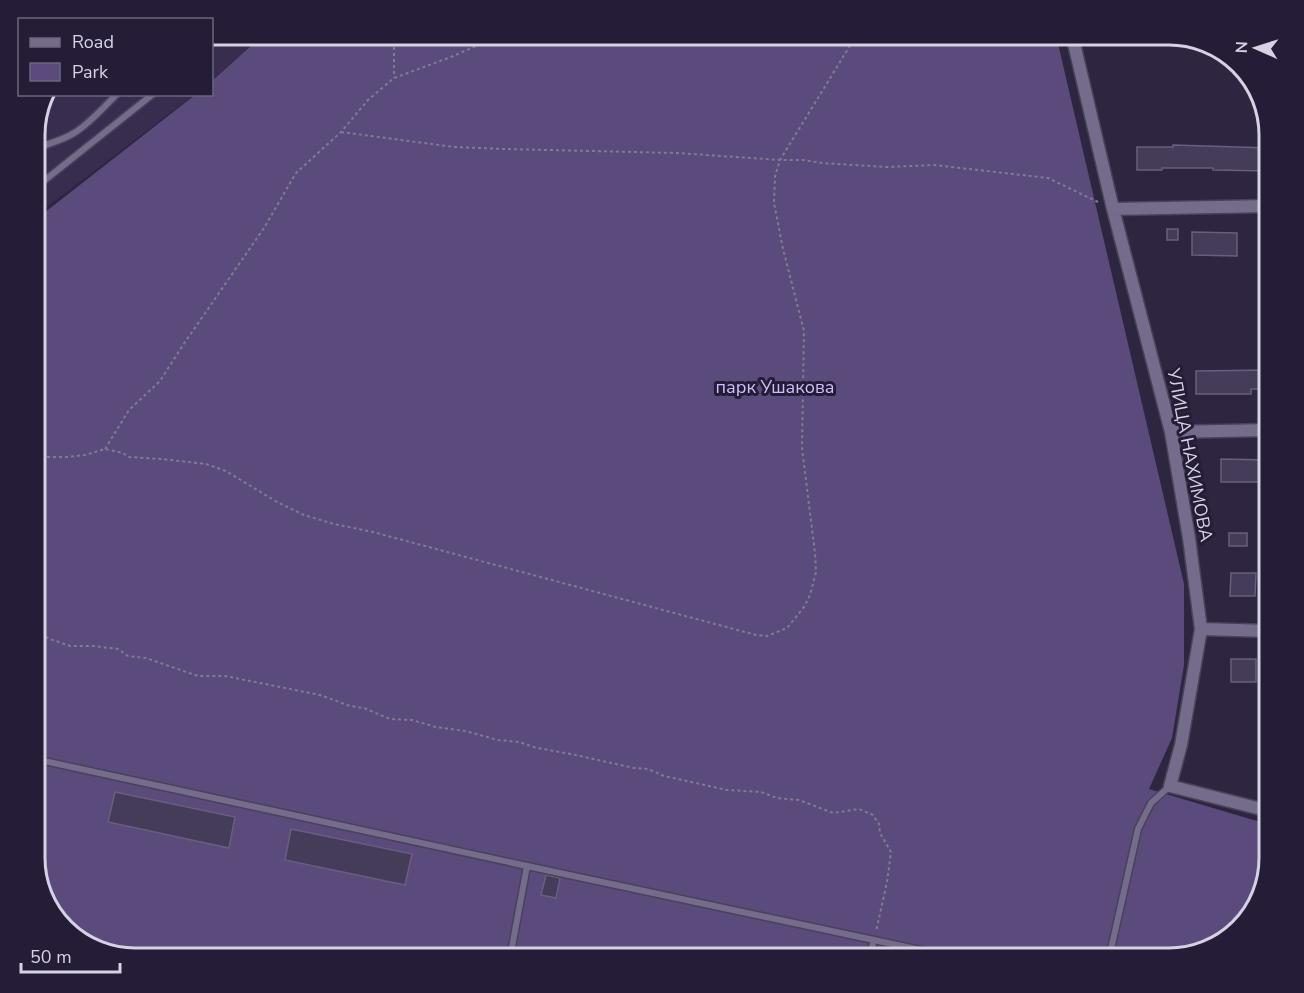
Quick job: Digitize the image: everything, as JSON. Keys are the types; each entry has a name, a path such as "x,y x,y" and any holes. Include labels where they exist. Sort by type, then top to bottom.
{"street":[{"name":"УЛИЦА НАХИМОВА","path":"1075,45 1113,209 1171,432 1189,538 1201,629 1181,745 1170,786"},
{"path":"1113,209 1259,206"},
{"path":"1171,432 1259,430"},
{"path":"1201,629 1259,631"},
{"path":"1170,786 1259,808"}],"lane":[{"path":"45,145 77,132 115,96"},
{"path":"45,180 150,96"},
{"path":"45,761 911,948"},
{"path":"1111,948 1138,829 1151,803 1170,786"},
{"path":"512,948 527,866"},
{"path":"872,948 874,940"}],"path":[{"path":"394,45 394,78"},
{"path":"105,450 129,410 160,381 264,228 296,173 341,132 368,100 394,78 477,45"},
{"path":"45,457 85,455 105,450 123,453 129,458 206,464 226,471 277,502 334,524 373,532 756,635 767,636 787,628 804,607 816,573 802,447 804,331 774,203 775,176 780,160 850,45"},
{"path":"341,132 454,147 677,153 886,167 934,165 1048,178 1113,209"},
{"path":"45,636 70,646 93,646 118,650 128,656 146,658 198,676 225,676 320,695 350,706 364,708 390,719 412,720 498,740 519,742 537,748 648,769 664,776 727,790 761,792 777,798 799,800 833,813 859,809 873,815 879,824 880,834 891,852 874,940"}],"shaded area":[{"path":"213,45 250,45 213,80"},
{"path":"54,96 193,96 45,208 45,129"}],"green space":[{"name":"парк Ушакова","path":"252,45 1058,45 1184,584 1184,665 1172,738 1149,789 1259,821 1258,869 1254,887 1240,913 1228,926 1209,939 1192,945 1169,948 135,948 106,943 80,929 57,903 48,881 45,864 45,212 194,96 213,96 213,80"}],"building":[{"path":"1173,145 1259,148 1259,171 1213,170 1213,168 1137,170 1137,147 1173,147"},
{"path":"1167,229 1178,229 1178,240 1167,240"},
{"path":"1192,232 1237,233 1237,256 1192,255"},
{"path":"1259,370 1259,389 1251,389 1251,394 1196,394 1196,371"},
{"path":"1221,459 1259,460 1259,482 1221,482"},
{"path":"1229,533 1247,533 1247,546 1229,546"},
{"path":"1231,573 1256,573 1255,596 1230,596"},
{"path":"1231,659 1256,659 1256,682 1231,682"},
{"path":"115,792 235,817 229,848 108,822"},
{"path":"291,829 412,854 405,885 285,860"},
{"path":"546,875 560,878 556,898 541,895"}]}
